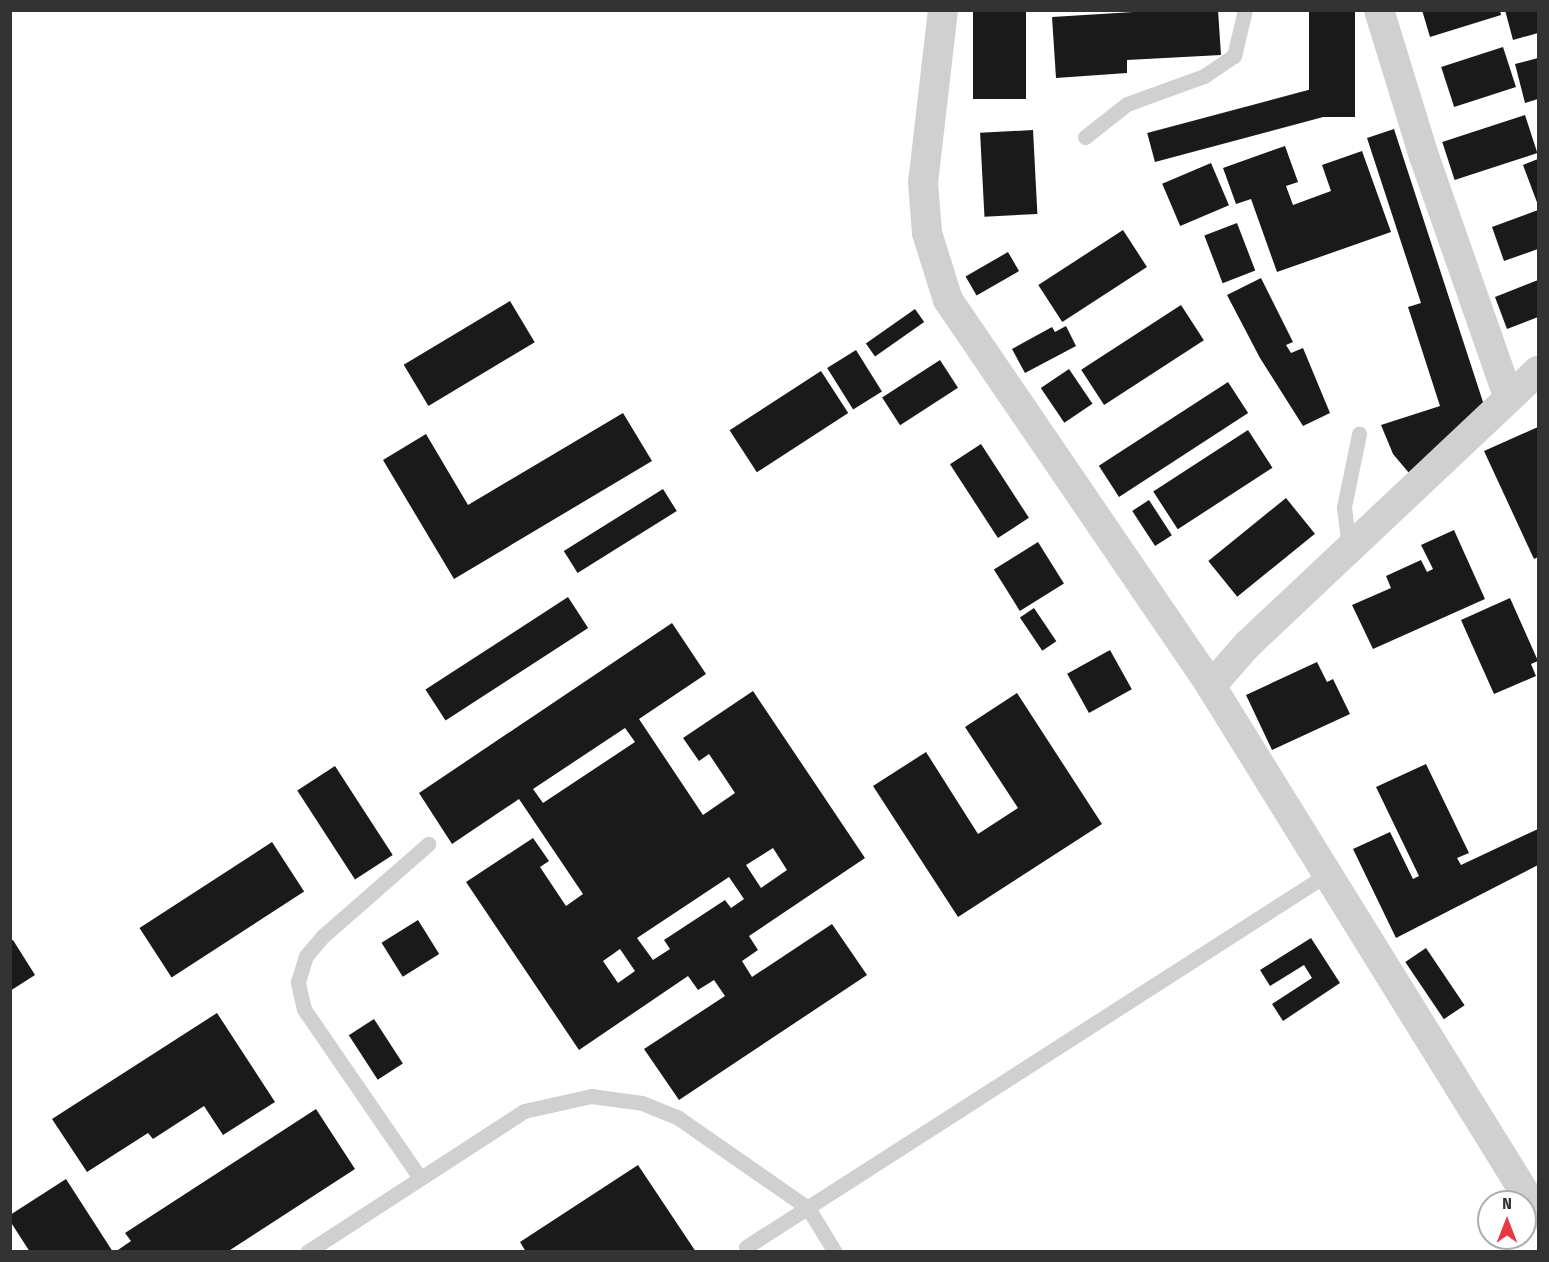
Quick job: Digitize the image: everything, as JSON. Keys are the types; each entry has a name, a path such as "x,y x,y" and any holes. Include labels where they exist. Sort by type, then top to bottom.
{"street":[{"path":"943,10 923,182 927,233 948,300 1210,686 1539,1214"},
{"path":"1379,10 1424,156 1508,396"},
{"path":"1210,686 1247,645 1508,396 1539,371"}],"lane":[{"path":"1086,137 1127,104 1204,76 1234,56 1245,10"},
{"path":"1349,548 1344,507 1359,434"},
{"path":"420,1178 304,1009 298,982 306,956 323,936 428,844"},
{"path":"746,1247 1326,875"},
{"path":"307,1251 524,1111 591,1096 642,1103 677,1116 808,1208 836,1251"}],"building":[{"path":"973,10 1026,10 1026,99 973,99"},
{"path":"1166,10 1218,10 1221,55 1127,60 1127,73 1056,78 1052,17"},
{"path":"1309,10 1355,10 1355,117 1309,117"},
{"path":"1422,10 1500,10 1501,15 1430,37"},
{"path":"1505,10 1538,10 1538,33 1513,40"},
{"path":"1503,47 1516,87 1454,107 1441,67"},
{"path":"1538,58 1538,99 1525,103 1515,64"},
{"path":"1323,86 1331,115 1155,162 1147,133"},
{"path":"1525,115 1537,153 1455,180 1442,142"},
{"path":"1394,129 1484,405 1409,473 1393,454 1381,425 1440,406 1408,307 1421,303 1367,138"},
{"path":"1033,130 1037,214 984,217 980,133"},
{"path":"1285,146 1298,182 1286,186 1293,205 1331,191 1322,165 1362,151 1391,232 1277,272 1251,199 1236,204 1223,168"},
{"path":"1538,159 1538,205 1523,165"},
{"path":"1211,163 1229,205 1180,226 1162,184"},
{"path":"1538,210 1538,249 1504,261 1492,227"},
{"path":"1237,223 1255,271 1223,283 1204,236"},
{"path":"1123,230 1147,267 1062,322 1038,285"},
{"path":"1008,252 1019,271 977,296 966,276"},
{"path":"1261,278 1293,342 1286,345 1291,353 1303,348 1330,413 1303,426 1260,358 1227,295"},
{"path":"1538,280 1538,317 1507,329 1495,297"},
{"path":"510,301 535,342 428,406 404,365"},
{"path":"1181,305 1204,340 1104,405 1081,370"},
{"path":"915,309 924,322 875,357 866,343"},
{"path":"1066,326 1076,346 1025,373 1012,349 1052,327 1055,332"},
{"path":"856,350 882,392 853,410 827,368"},
{"path":"940,360 958,388 900,425 882,398"},
{"path":"1069,369 1092,404 1064,423 1041,388"},
{"path":"821,371 848,413 757,472 730,430"},
{"path":"1228,382 1248,413 1119,497 1099,466"},
{"path":"623,413 652,461 454,579 383,460 426,434 468,505"},
{"path":"1538,427 1538,557 1534,559 1484,451"},
{"path":"1248,430 1273,468 1178,529 1153,492"},
{"path":"981,444 1029,518 998,538 950,464"},
{"path":"663,489 677,511 578,573 564,551"},
{"path":"1286,498 1315,534 1237,597 1208,561"},
{"path":"1149,500 1172,535 1155,546 1132,511"},
{"path":"1454,530 1485,599 1373,649 1352,605 1391,588 1386,576 1421,560 1427,572 1433,569 1421,545"},
{"path":"1038,542 1064,584 1020,611 994,570"},
{"path":"568,597 588,628 446,721 425,690"},
{"path":"1510,598 1538,661 1531,664 1536,676 1494,694 1461,620"},
{"path":"1034,608 1056,641 1042,651 1020,618"},
{"path":"672,623 706,674 639,719 703,815 735,793 709,754 699,761 683,738 753,691 865,858 749,936 758,950 742,961 752,977 832,924 867,975 679,1100 644,1049 725,996 714,980 698,990 688,976 579,1050 466,882 533,838 549,861 540,867 566,906 583,894 519,799 452,844 419,793","holes":["625,728 635,742 543,803 533,789","773,848 787,870 761,888 746,865","729,877 744,899 731,908 725,900 664,940 670,949 653,960 637,938","620,949 635,971 618,983 603,961"]},
{"path":"1110,650 1132,689 1089,713 1067,674"},
{"path":"1317,662 1327,682 1333,679 1350,714 1272,750 1246,695"},
{"path":"1017,693 1102,824 958,917 873,786 926,752 978,834 1018,808 965,727"},
{"path":"1426,764 1469,853 1457,858 1461,865 1538,829 1538,865 1396,938 1353,849 1390,832 1413,879 1419,876 1376,787"},
{"path":"335,766 393,855 355,879 297,791"},
{"path":"272,842 304,891 172,978 139,928"},
{"path":"418,920 439,954 403,977 382,943"},
{"path":"1311,938 1340,983 1283,1021 1272,1004 1312,978 1304,965 1270,986 1260,970"},
{"path":"13,940 35,975 10,991 10,941"},
{"path":"1426,948 1465,1005 1444,1019 1405,962"},
{"path":"217,1013 275,1102 223,1135 204,1106 153,1139 148,1133 87,1172 52,1119"},
{"path":"374,1019 403,1063 378,1080 349,1035"},
{"path":"316,1109 355,1169 227,1252 115,1252 131,1241 125,1233"},
{"path":"638,1165 696,1252 526,1252 520,1242"},
{"path":"66,1179 113,1252 30,1252 10,1221 10,1215"}]}
